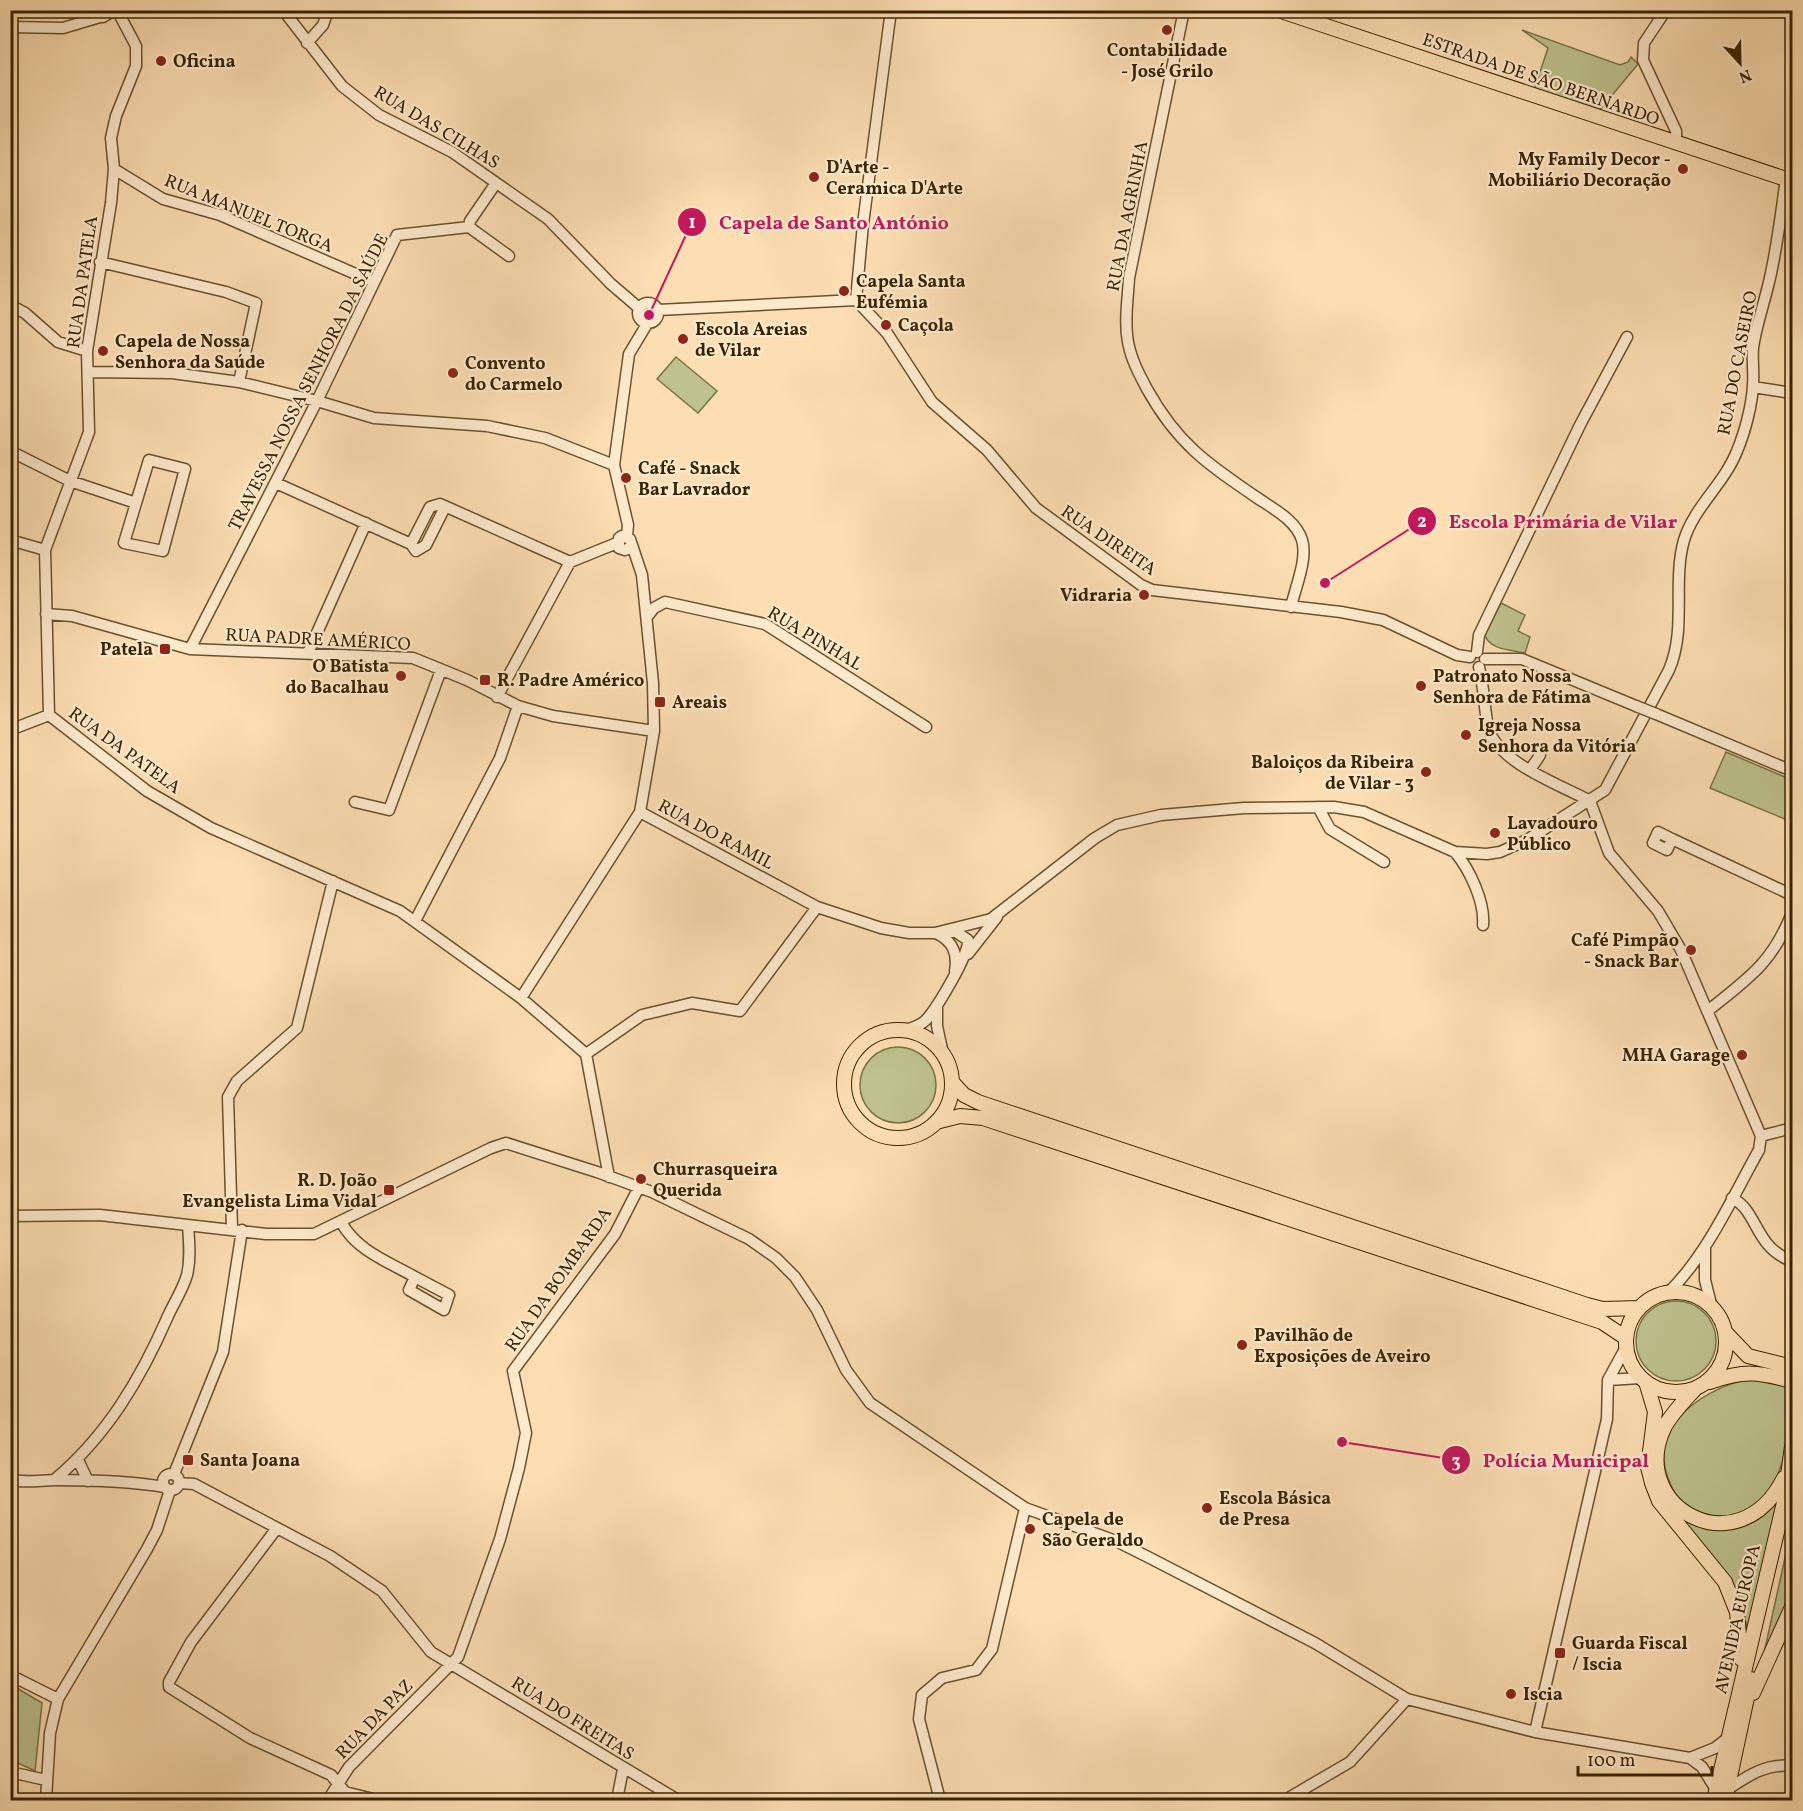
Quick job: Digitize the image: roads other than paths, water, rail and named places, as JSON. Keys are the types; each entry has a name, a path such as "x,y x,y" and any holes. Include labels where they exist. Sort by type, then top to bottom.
{"main road":[{"name":"ESTRADA DE SÃO BERNARDO","path":"1278,10 1789,180"},
{"path":"1626,1343 1602,1322 983,1118 960,1116 936,1122 912,1136 884,1136 870,1131 849,1107 844,1091 844,1075 850,1059 860,1046 873,1036 888,1031 904,1030 920,1035 943,1054 952,1082 964,1095 978,1102 1587,1305 1603,1309 1639,1308"},
{"path":"936,1122 950,1097 952,1082"},
{"path":"1741,1684 1742,1643 1732,1596 1713,1565 1659,1501 1652,1483 1648,1467 1655,1412 1643,1380 1629,1359 1626,1343 1632,1317 1639,1308 1658,1295 1669,1292 1691,1293 1711,1304 1724,1323 1725,1356 1714,1376 1700,1386 1670,1419 1660,1442 1659,1472 1665,1490 1675,1505 1689,1516 1704,1522 1741,1521 1766,1506 1787,1471"},
{"path":"1726,1334 1748,1356 1792,1367"},
{"path":"1643,1380 1662,1390 1673,1392 1700,1386 1736,1372 1755,1372 1792,1381"},
{"name":"AVENIDA EUROPA","path":"1721,1795 1728,1738 1785,1498 1792,1446"},
{"name":"AVENIDA EUROPA","path":"1721,1795 1745,1708 1792,1497"},
{"path":"1745,1708 1792,1607"}],"street":[{"name":"RUA DAS CILHAS","path":"283,10 342,86 379,114 452,152 548,219 611,284 639,308"},
{"path":"307,43 323,25 328,10"},
{"path":"647,324 640,320 639,308 649,303 658,310 856,300 863,224 891,10"},
{"name":"RUA DA AGRINHA","path":"1184,10 1129,278 1126,323 1128,344 1134,365 1163,419 1184,443 1208,464 1280,513 1299,531 1304,553 1291,607"},
{"path":"1666,10 1644,43 1643,60 1677,131 1676,144"},
{"path":"10,27 46,30 78,25 103,13"},
{"name":"RUA DA PATELA","path":"103,13 125,25 136,46 136,66 116,116 111,138 114,169 87,351 89,432 45,550 49,715 147,791 211,828 400,911 521,998 586,1054"},
{"name":"RUA MANUEL TORGA","path":"114,169 163,198 220,215 374,282"},
{"name":"RUA DO CASEIRO","path":"1455,852 1487,854 1514,847 1605,790 1658,695 1677,650 1684,542 1690,524 1725,475 1737,450 1753,384 1753,349 1770,280 1789,180"},
{"path":"496,183 470,221 469,227 508,256"},
{"name":"TRAVESSA NOSSA SENHORA DA SAÚDE","path":"190,649 276,483 397,235 469,227"},
{"path":"100,262 226,292 256,303 239,382"},
{"name":"RUA DIREITA","path":"856,300 887,333 932,402 987,450 1041,513 1146,588 1383,620 1457,655 1478,659 1522,659 1792,771"},
{"path":"10,305 25,314 58,342 87,351"},
{"path":"88,372 172,373 239,382 317,400 374,418 487,426 545,438 614,465 629,354 647,324 656,320 658,310"},
{"path":"1627,337 1565,454 1479,634 1478,659 1489,729 1501,748 1530,770 1590,801 1609,853 1658,910 1681,950 1709,1010 1737,1084 1761,1136 1759,1150 1705,1245 1688,1273 1669,1292"},
{"path":"1753,384 1792,393"},
{"path":"10,451 70,481 136,503"},
{"path":"149,460 185,469 163,551 124,543 136,503 149,460"},
{"name":"RUA DO RAMIL","path":"614,465 628,525 629,542 642,575 654,683 654,731 640,812 817,907 881,928 909,933 935,933"},
{"path":"276,483 411,544 430,507 440,504 570,562"},
{"path":"308,653 366,523"},
{"path":"10,540 45,550"},
{"path":"497,697 570,562 617,543 621,550 629,542"},
{"name":"RUA PINHAL","path":"647,617 654,608 665,602 765,624 926,727"},
{"name":"RUA PADRE AMÉRICO","path":"46,614 72,616 190,649 413,658 518,706 552,716 654,731"},
{"path":"355,802 389,810 441,670"},
{"path":"415,921 500,758 518,706"},
{"path":"10,730 49,715"},
{"path":"1530,770 1540,755"},
{"path":"1318,807 1330,829 1384,862"},
{"path":"935,933 980,923 999,914 1083,846 1117,825 1161,815 1244,808 1318,807 1364,812 1455,852 1468,869 1484,914 1483,925"},
{"path":"521,998 640,812"},
{"path":"1672,839 1792,895"},
{"path":"46,1800 50,1733 58,1699 157,1530 172,1483 223,1352 237,1229 228,1097 237,1081 297,1029 333,881"},
{"path":"609,1177 586,1054 642,1015 692,1003 740,1011 817,907"},
{"path":"1709,1010 1767,961 1781,941 1792,913"},
{"path":"959,967 999,914"},
{"path":"904,1030 924,1021 937,1005 968,947 968,940 956,932 935,933"},
{"path":"935,933 948,939 955,950 959,967"},
{"path":"937,1005 936,1026 943,1054"},
{"path":"1761,1136 1792,1128"},
{"path":"10,1216 100,1215 296,1236 314,1234 491,1148 506,1143 530,1149 639,1187 710,1217 749,1239 776,1258 795,1277 817,1310 846,1370 870,1403 1025,1508 1116,1542 1148,1557 1315,1643 1407,1699 1535,1732 1690,1758 1702,1767 1721,1795 1754,1772 1778,1765 1792,1766"},
{"name":"RUA DA BOMBARDA","path":"449,1665 458,1657 500,1539 519,1468 526,1433 513,1371 615,1234 639,1187"},
{"path":"1732,1198 1749,1213 1766,1243 1789,1260"},
{"path":"341,1222 350,1238 361,1247 415,1277"},
{"path":"54,1480 78,1460 124,1401 153,1351 187,1276 190,1259 188,1224"},
{"path":"1705,1245 1703,1262 1711,1304"},
{"path":"1535,1732 1607,1419 1608,1380 1626,1343"},
{"path":"1608,1380 1643,1380"},
{"path":"78,1460 88,1481"},
{"name":"RUA DO FREITAS","path":"10,1480 24,1483 54,1480 194,1484 330,1556 382,1591 431,1652 449,1665 503,1694 623,1769 678,1800"},
{"path":"940,1800 919,1719 922,1695 942,1678 976,1670 992,1648 1025,1508"},
{"path":"277,1528 191,1642 169,1682 169,1687 250,1738 331,1775 345,1792 377,1800"},
{"name":"RUA DA PAZ","path":"328,1800 349,1767 449,1665"},
{"path":"10,1675 58,1699"},
{"path":"1285,1800 1350,1762 1407,1699"},
{"path":"1690,1758 1716,1748 1728,1738"},
{"path":"617,1800 623,1769"},
{"path":"10,1772 46,1780"}],"place":[{"name":"Contabilidade - José Grilo","path":"1167,30"},
{"name":"Oficina","path":"161,61"},
{"name":"My Family Decor - Mobiliário Decoração","path":"1683,169"},
{"name":"D'Arte - Ceramica D'Arte","path":"814,177"},
{"name":"Capela Santa Eufémia","path":"844,291"},
{"name":"Capela de Santo António","path":"649,315"},
{"name":"Caçola","path":"886,325"},
{"name":"Escola Areias de Vilar","path":"683,339"},
{"name":"Capela de Nossa Senhora da Saúde","path":"103,351"},
{"name":"Convento do Carmelo","path":"453,373"},
{"name":"Café - Snack Bar Lavrador","path":"626,478"},
{"name":"Escola Primária de Vilar","path":"1325,583"},
{"name":"Vidraria","path":"1144,595"},
{"name":"Patela","path":"165,649"},
{"name":"O Batista do Bacalhau","path":"401,676"},
{"name":"R. Padre Américo","path":"485,680"},
{"name":"Patronato Nossa Senhora de Fátima","path":"1421,686"},
{"name":"Areais","path":"660,702"},
{"name":"Igreja Nossa Senhora da Vitória","path":"1466,735"},
{"name":"Baloiços da Ribeira de Vilar - 3","path":"1426,772"},
{"name":"Lavadouro Público","path":"1495,833"},
{"name":"Café Pimpão - Snack Bar","path":"1691,950"},
{"name":"MHA Garage","path":"1742,1055"},
{"name":"Churrasqueira Querida","path":"641,1179"},
{"name":"R. D. João Evangelista Lima Vidal","path":"389,1190"},
{"name":"Pavilhão de Exposições de Aveiro","path":"1242,1345"},
{"name":"Polícia Municipal","path":"1342,1442"},
{"name":"Santa Joana","path":"188,1460"},
{"name":"Escola Básica de Presa","path":"1207,1508"},
{"name":"Capela de São Geraldo","path":"1030,1529"},
{"name":"Guarda Fiscal / Iscia","path":"1560,1653"},
{"name":"Iscia","path":"1511,1694"}]}
